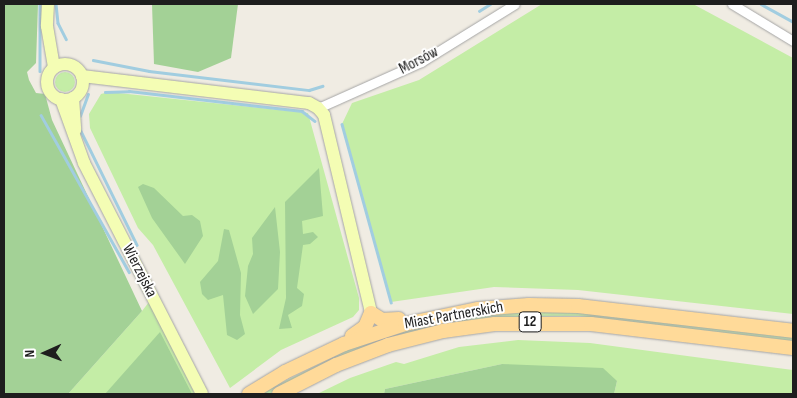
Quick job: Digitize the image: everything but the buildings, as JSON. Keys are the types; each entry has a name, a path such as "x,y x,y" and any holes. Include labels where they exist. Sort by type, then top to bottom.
{"main road":[{"name":"Miast Partnerskich","path":"248,394 285,372 344,344 419,320 478,309 546,305 640,312 793,331"},
{"path":"344,344 365,327 371,313 382,320 419,320"},
{"name":"Miast Partnerskich","path":"279,394 336,365 388,345 442,331 503,323 592,324 793,348"}],"street":[{"path":"48,4 47,26 61,66"},
{"name":"Morsów","path":"318,108 420,62 515,4"},
{"path":"732,4 793,41"},
{"path":"74,90 76,68 61,66 48,75 47,85 52,94 127,83 309,104 318,108 324,116 371,313"},
{"name":"Wierzejska","path":"74,90 78,148 202,394"}],"green space":[{"path":"4,4 38,4 36,63 27,72 29,80 36,93 45,94 52,120 142,311 68,394 4,394"},
{"path":"152,4 238,4 231,58 198,72 154,64"},
{"path":"542,4 693,4 793,58 793,314 578,290 494,287 391,302 342,124 352,103 419,80"},
{"path":"65,72 72,75 75,82 72,89 65,92 58,89 55,82 58,75"},
{"path":"109,92 308,113 359,298 359,310 353,317 281,350 230,388 153,245 138,228 90,128 89,114 101,94"},
{"path":"319,168 323,216 302,221 303,234 313,232 318,237 310,244 303,245 297,288 304,294 302,306 288,315 292,328 279,329 286,298 285,202"},
{"path":"143,184 154,188 183,216 192,215 200,221 203,236 185,264 152,218 138,187"},
{"path":"275,207 280,252 278,289 253,314 245,296 248,266 253,254 252,238"},
{"path":"224,229 229,230 241,273 240,315 245,334 237,340 227,335 223,295 208,300 202,294 200,282 218,261"},
{"path":"149,302 195,394 68,394 142,311"},
{"path":"520,311 580,312 793,336 793,342 579,316 503,317 469,321 311,371 269,394 259,394 374,337 461,317"},
{"path":"160,332 192,394 105,394"},
{"path":"518,340 590,343 793,370 793,394 614,394 617,381 502,364 385,389 384,394 317,394 350,378 396,362 404,364 459,347"},
{"path":"502,364 603,368 617,381 614,394 384,394 385,389"}],"waterway":[{"path":"40,4 40,71"},
{"path":"56,4 58,23 66,39"},
{"path":"479,11 490,4"},
{"path":"761,4 793,22"},
{"path":"93,60 149,71 309,90 322,86"},
{"path":"105,92 129,91 302,111 315,121"},
{"path":"80,116 88,94"},
{"path":"41,115 129,272"},
{"path":"342,124 391,302"},
{"path":"80,129 137,245"}]}
